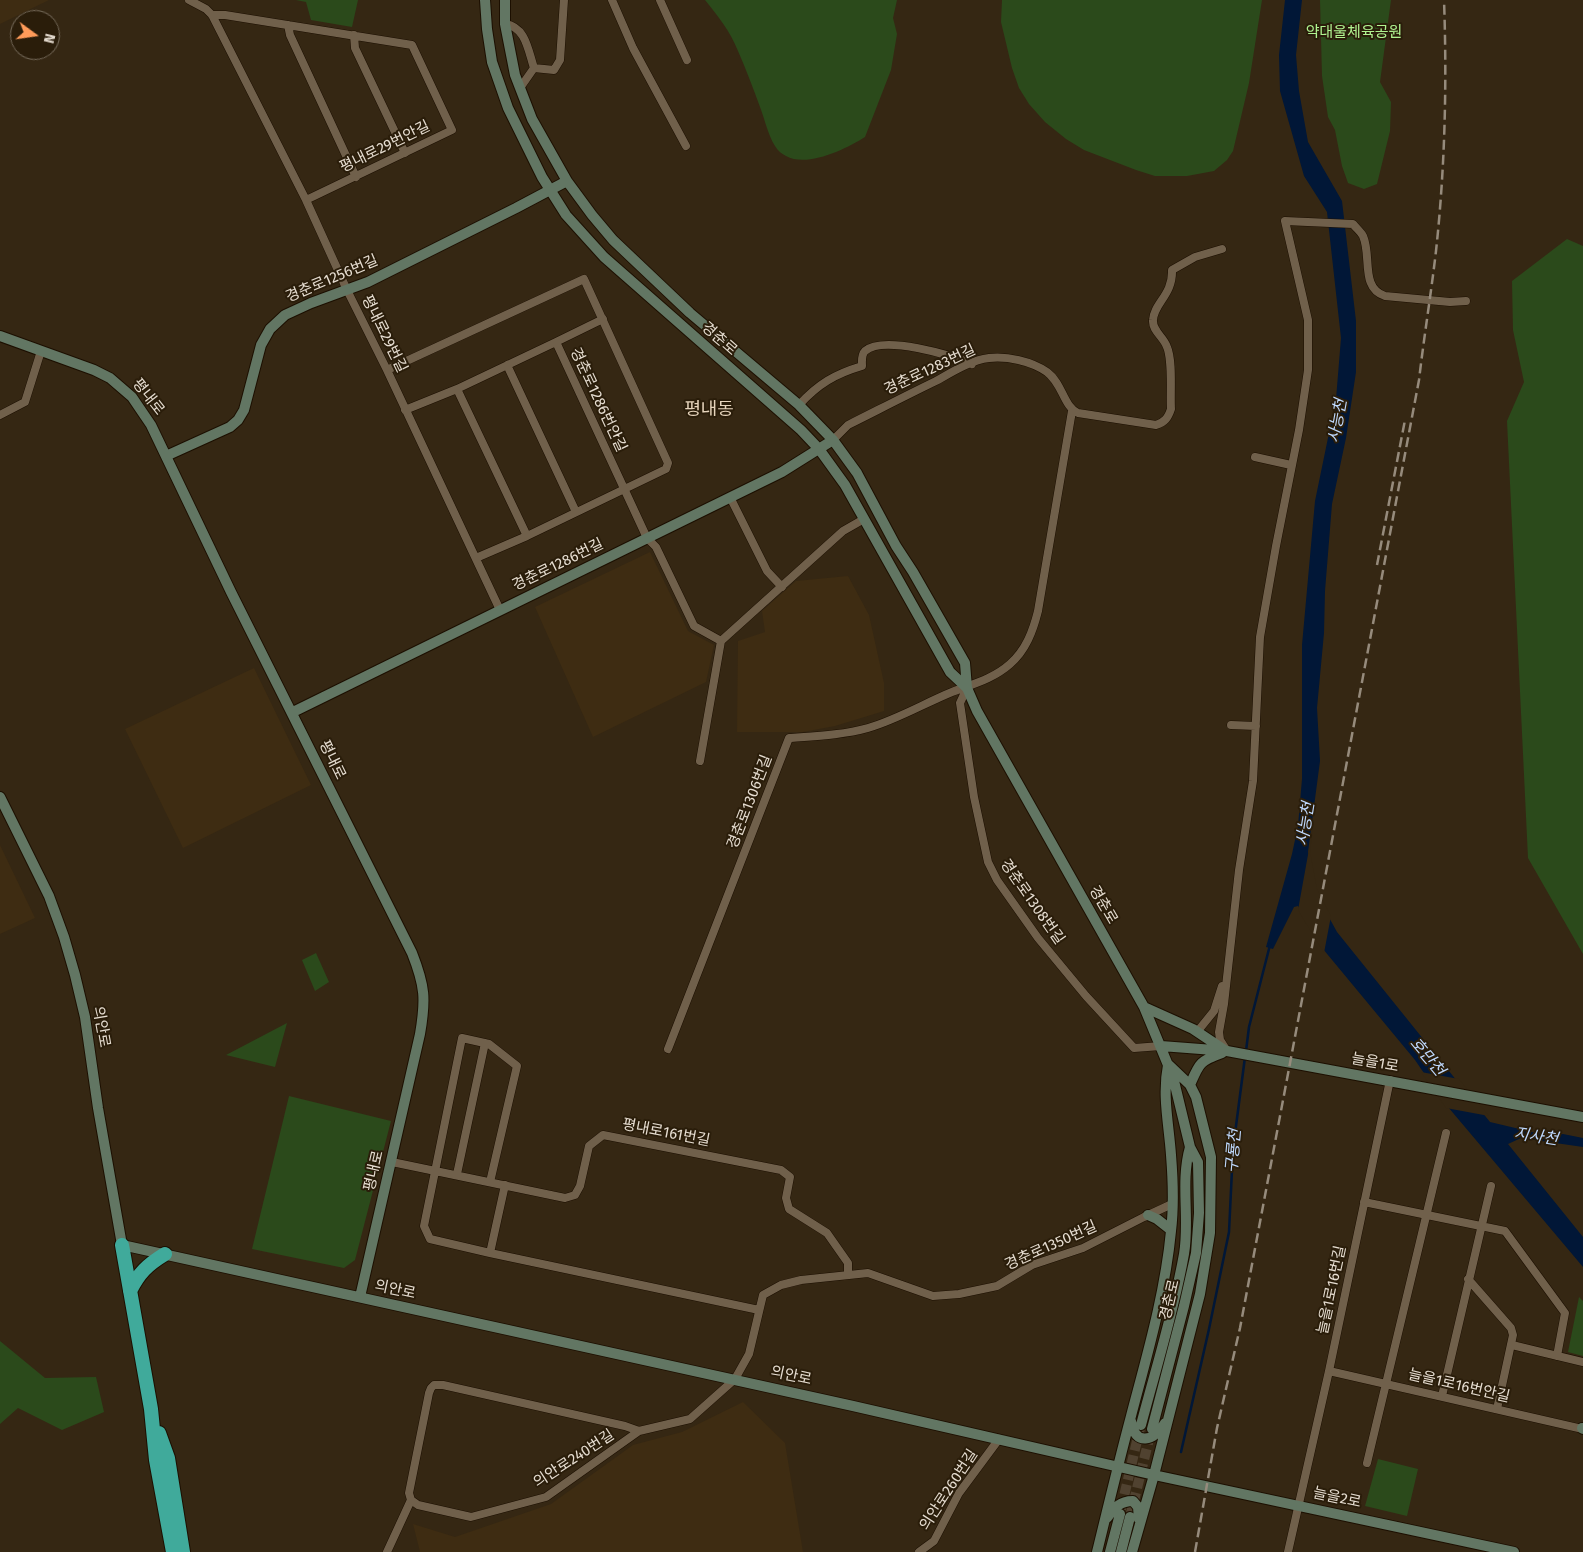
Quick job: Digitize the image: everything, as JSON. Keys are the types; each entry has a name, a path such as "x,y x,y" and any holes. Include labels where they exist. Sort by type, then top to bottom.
{"highway":[{"path":"122,1245 151,1408 156,1460 173,1552"},
{"path":"130,1291 138,1276 154,1260 165,1254"},
{"path":"151,1408 168,1458 183,1552"}],"street":[{"name":"평내로29번길","path":"189,0 206,9 212,15 306,200 500,610"},
{"name":"경춘로","path":"485,0 492,62 508,108 530,154 566,214 604,257 801,430 820,449 845,485 950,672 967,688"},
{"name":"경춘로","path":"505,0 505,24 510,52 520,88 532,119 567,181 613,240 690,313 799,405 833,440 857,473 896,546 965,663 967,688 977,711 1144,1007 1174,1081 1190,1147 1198,1162 1199,1213 1196,1253 1152,1428"},
{"path":"534,68 554,70 560,60 564,0"},
{"path":"612,0 641,64 686,146"},
{"path":"660,0 688,60"},
{"name":"평내로29번안길","path":"212,15 225,15 412,45 452,130 306,200"},
{"path":"505,24 514,26 522,33 534,68"},
{"path":"288,26 290,35 356,177"},
{"path":"354,35 355,48 405,153"},
{"path":"520,88 534,68"},
{"name":"경춘로1256번길","path":"166,456 230,427 238,420 244,410 261,345 270,329 285,316 311,303 368,282 567,181"},
{"path":"1232,1052 1220,1040 1219,1032 1239,870 1253,781 1260,637 1306,386 1308,320 1285,221 1353,224 1363,234 1371,284 1376,293 1385,296 1450,302 1466,301"},
{"path":"967,688 991,678 1011,663 1030,638 1038,611 1072,411 1156,424 1166,420 1170,409 1169,356 1164,342 1152,322 1171,285 1172,270 1195,257 1222,249"},
{"path":"387,370 584,279 603,319 668,463 666,469 527,536 476,558"},
{"path":"556,342 603,319"},
{"name":"평내로","path":"0,336 100,372 121,386 142,410 342,816 412,953 424,991 424,1014 360,1297"},
{"name":"경춘로1286번안길","path":"405,410 457,389 556,342 647,538 656,547 694,626 721,640"},
{"path":"799,405 809,394 834,375 862,366 862,356 865,351 872,347 914,347 956,357 972,364"},
{"path":"0,415 25,402 41,352"},
{"name":"경춘로1283번길","path":"833,440 848,425 986,358 1006,357 1046,372 1059,384 1072,411"},
{"path":"507,365 576,512"},
{"path":"457,389 527,536"},
{"name":"경춘로1286번길","path":"292,712 782,472 833,440"},
{"path":"1255,458 1291,465"},
{"path":"730,498 767,571 782,587"},
{"path":"700,760 721,640 843,531 864,519"},
{"name":"경춘로1308번길","path":"967,688 960,704 974,797 988,862 997,880 1038,938 1086,996 1134,1048 1161,1046"},
{"name":"경춘로1306번길","path":"668,1049 790,738 842,734 870,727 967,688"},
{"path":"1231,725 1256,726"},
{"name":"의안로","path":"0,797 49,896 64,936 75,975 85,1017 98,1108 122,1245 735,1379 1119,1466"},
{"path":"1197,1032 1214,1010 1228,965"},
{"path":"1144,1007 1197,1032 1232,1052"},
{"path":"490,1182 517,1066 489,1044 462,1038 424,1226 430,1239 759,1310"},
{"path":"457,1174 485,1043"},
{"name":"늘을1로","path":"1161,1046 1232,1052 1583,1117"},
{"path":"1190,1085 1198,1066 1205,1059 1232,1052"},
{"path":"1132,1552 1200,1294 1210,1233 1211,1156 1196,1097 1190,1085 1168,1065"},
{"path":"1097,1552 1130,1417 1150,1347 1165,1273 1171,1230 1172,1204 1172,1156 1165,1102 1165,1081 1168,1065"},
{"name":"늘을1로16번길","path":"1288,1552 1329,1370 1390,1080"},
{"path":"1367,1463 1446,1133"},
{"name":"평내로161번길","path":"392,1162 457,1174 564,1198 575,1195 580,1186 589,1146 603,1135 780,1170 790,1177 786,1198 789,1209 827,1233 848,1263 848,1275"},
{"name":"경춘로","path":"1141,1425 1184,1252 1186,1162 1190,1147"},
{"path":"490,1253 505,1185"},
{"path":"1442,1396 1491,1186"},
{"path":"1364,1202 1505,1231 1565,1313 1557,1356"},
{"name":"경춘로1350번길","path":"735,1379 749,1354 763,1295 780,1285 801,1280 868,1273 932,1296 959,1294 997,1286 1032,1266 1083,1248 1172,1204"},
{"path":"1148,1215 1157,1218 1171,1230"},
{"path":"1468,1279 1511,1328 1513,1335 1497,1409"},
{"path":"1512,1346 1583,1362"},
{"name":"늘을1로16번안길","path":"1329,1370 1583,1429"},
{"name":"의안로240번길","path":"411,1500 418,1505 471,1517 546,1497 639,1431 690,1419 735,1379"},
{"path":"386,1552 411,1500 409,1494 429,1393 434,1385 438,1384 461,1389 625,1426 639,1431"},
{"path":"1130,1417 1132,1430 1137,1436 1146,1439 1153,1437 1160,1431 1169,1415"},
{"name":"의안로260번길","path":"919,1552 934,1541 959,1493 999,1439"},
{"name":"늘을2로","path":"1119,1466 1514,1552"},
{"path":"1105,1521 1118,1504 1124,1501 1133,1501 1138,1507 1138,1529"},
{"path":"1110,1552 1125,1516 1121,1552"}],"shaded area":[{"path":"0,0 49,0 29,10 10,10 10,19 0,24"},
{"path":"650,552 688,631 714,645 706,682 593,737 535,607"},
{"path":"848,576 869,615 884,683 884,711 835,726 803,732 737,732 738,641 765,632 762,611 796,581"},
{"path":"254,668 311,785 183,848 125,729"},
{"path":"0,845 35,918 0,934"},
{"path":"743,1402 785,1443 803,1552 420,1552 413,1524 455,1537 551,1504 633,1445 682,1432"}],"green space":[{"path":"296,0 358,0 352,27 311,20 306,2"},
{"path":"705,0 897,0 893,18 897,34 891,70 865,137 848,147 826,156 805,160 795,159 780,152 770,137 735,44"},
{"path":"1002,0 1262,0 1249,83 1233,151 1227,160 1214,171 1187,176 1155,176 1084,150 1066,139 1045,122 1029,104 1019,88 1001,22"},
{"name":"약대울체육공원","path":"1320,0 1391,0 1380,82 1391,102 1390,131 1377,184 1364,189 1348,183 1342,166 1335,130 1328,117 1322,76"},
{"path":"1567,239 1583,246 1583,954 1528,858 1507,421 1524,382 1513,330 1512,281"},
{"path":"316,953 329,982 315,991 302,960"},
{"path":"287,1023 275,1067 226,1055"},
{"path":"289,1096 391,1121 355,1260 344,1268 252,1249"},
{"path":"1579,1297 1583,1301 1583,1356 1568,1352"},
{"path":"0,1341 45,1378 96,1377 104,1412 62,1430 18,1408 0,1424"},
{"path":"1378,1459 1418,1469 1407,1516 1365,1506"}],"water":[{"path":"1285,0 1302,0 1296,55 1299,91 1308,142 1342,201 1356,321 1356,372 1346,438 1332,504 1325,591 1324,633 1317,708 1320,761 1308,852 1314,890 1337,932 1490,1122 1549,1136 1563,1134 1583,1138 1583,1147 1521,1138 1508,1144 1583,1237 1583,1267 1443,1101 1415,1060 1323,949 1298,906 1294,907 1273,949 1266,947 1298,826 1302,779 1302,645 1315,501 1336,399 1341,338 1327,212 1304,176 1280,91 1279,55"}],"pier":[{"path":"1313,827 1310,852 1317,889 1331,916 1324,953 1298,910"},
{"path":"1421,1072 1459,1079 1489,1116 1446,1108"}],"waterway":[{"name":"구룡천","path":"1246,1051 1249,1027 1270,945"},
{"name":"구룡천","path":"1181,1452 1229,1232 1233,1149 1245,1057"}],"tunnel":[{"path":"1121,1509 1140,1428"},
{"path":"1130,1517 1151,1431"}],"railway":[{"path":"1195,1552 1217,1428 1240,1328 1419,380 1436,251 1441,188 1445,94 1444,0"},
{"path":"1377,565 1405,420"}],"district":[{"name":"평내동","path":"709,410"}],"water label":[{"name":"사능천","path":"1338,421"},
{"name":"사능천","path":"1306,824"},
{"name":"호만천","path":"1427,1057"},
{"name":"지사천","path":"1536,1137"}]}
